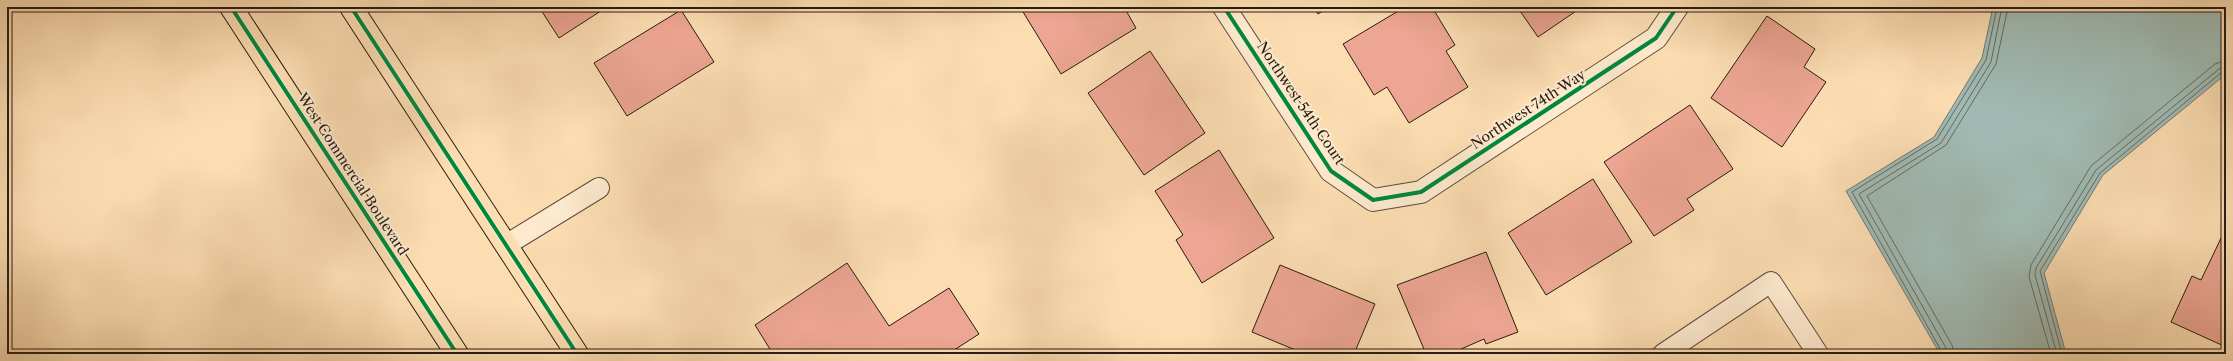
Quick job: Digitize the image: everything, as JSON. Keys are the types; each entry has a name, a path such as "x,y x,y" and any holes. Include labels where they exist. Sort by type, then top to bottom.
{"highway":[{"name":"West Commercial Boulevard","path":"231,7 457,354"},
{"path":"351,7 577,354"}],"street":[{"name":"Northwest 54th Court","path":"1224,7 1331,171 1373,200"},
{"name":"Northwest 74th Way","path":"1373,200 1421,192 1656,38 1677,7"}],"lane":[{"path":"506,245 599,188"},
{"path":"1663,354 1770,282 1818,354"}],"water":[{"path":"1993,7 2226,7 2226,74 2103,175 2044,273 2066,354 1940,354 1846,191 1934,137 1982,58"}],"building":[{"path":"539,7 607,7 559,38"},
{"path":"1020,7 1124,7 1136,28 1061,74"},
{"path":"1314,7 1329,7 1318,14"},
{"path":"1405,7 1432,7 1455,45 1446,51 1468,87 1409,123 1387,87 1374,95 1343,44"},
{"path":"1526,7 1582,7 1538,37 1520,11"},
{"path":"681,10 714,62 627,116 594,63"},
{"path":"1767,16 1815,49 1804,67 1826,82 1782,147 1711,98"},
{"path":"1150,51 1205,133 1144,175 1088,93"},
{"path":"1690,105 1733,169 1687,199 1694,210 1654,236 1604,162"},
{"path":"1219,150 1274,238 1202,283 1176,240 1183,235 1155,191"},
{"path":"1593,179 1632,242 1546,295 1508,233"},
{"path":"2224,232 2226,233 2226,347 2171,322 2192,276 2201,280"},
{"path":"1486,252 1518,332 1486,344 1484,339 1461,349 1463,354 1426,354 1397,285"},
{"path":"847,263 889,326 949,288 979,334 948,354 773,354 755,325"},
{"path":"1280,265 1375,304 1354,354 1305,354 1252,332"}],"cycle path":[{"path":"231,7 457,354"},
{"path":"351,7 577,354"},
{"path":"1224,7 1331,171 1373,200 1421,192 1656,38 1677,7"}]}
